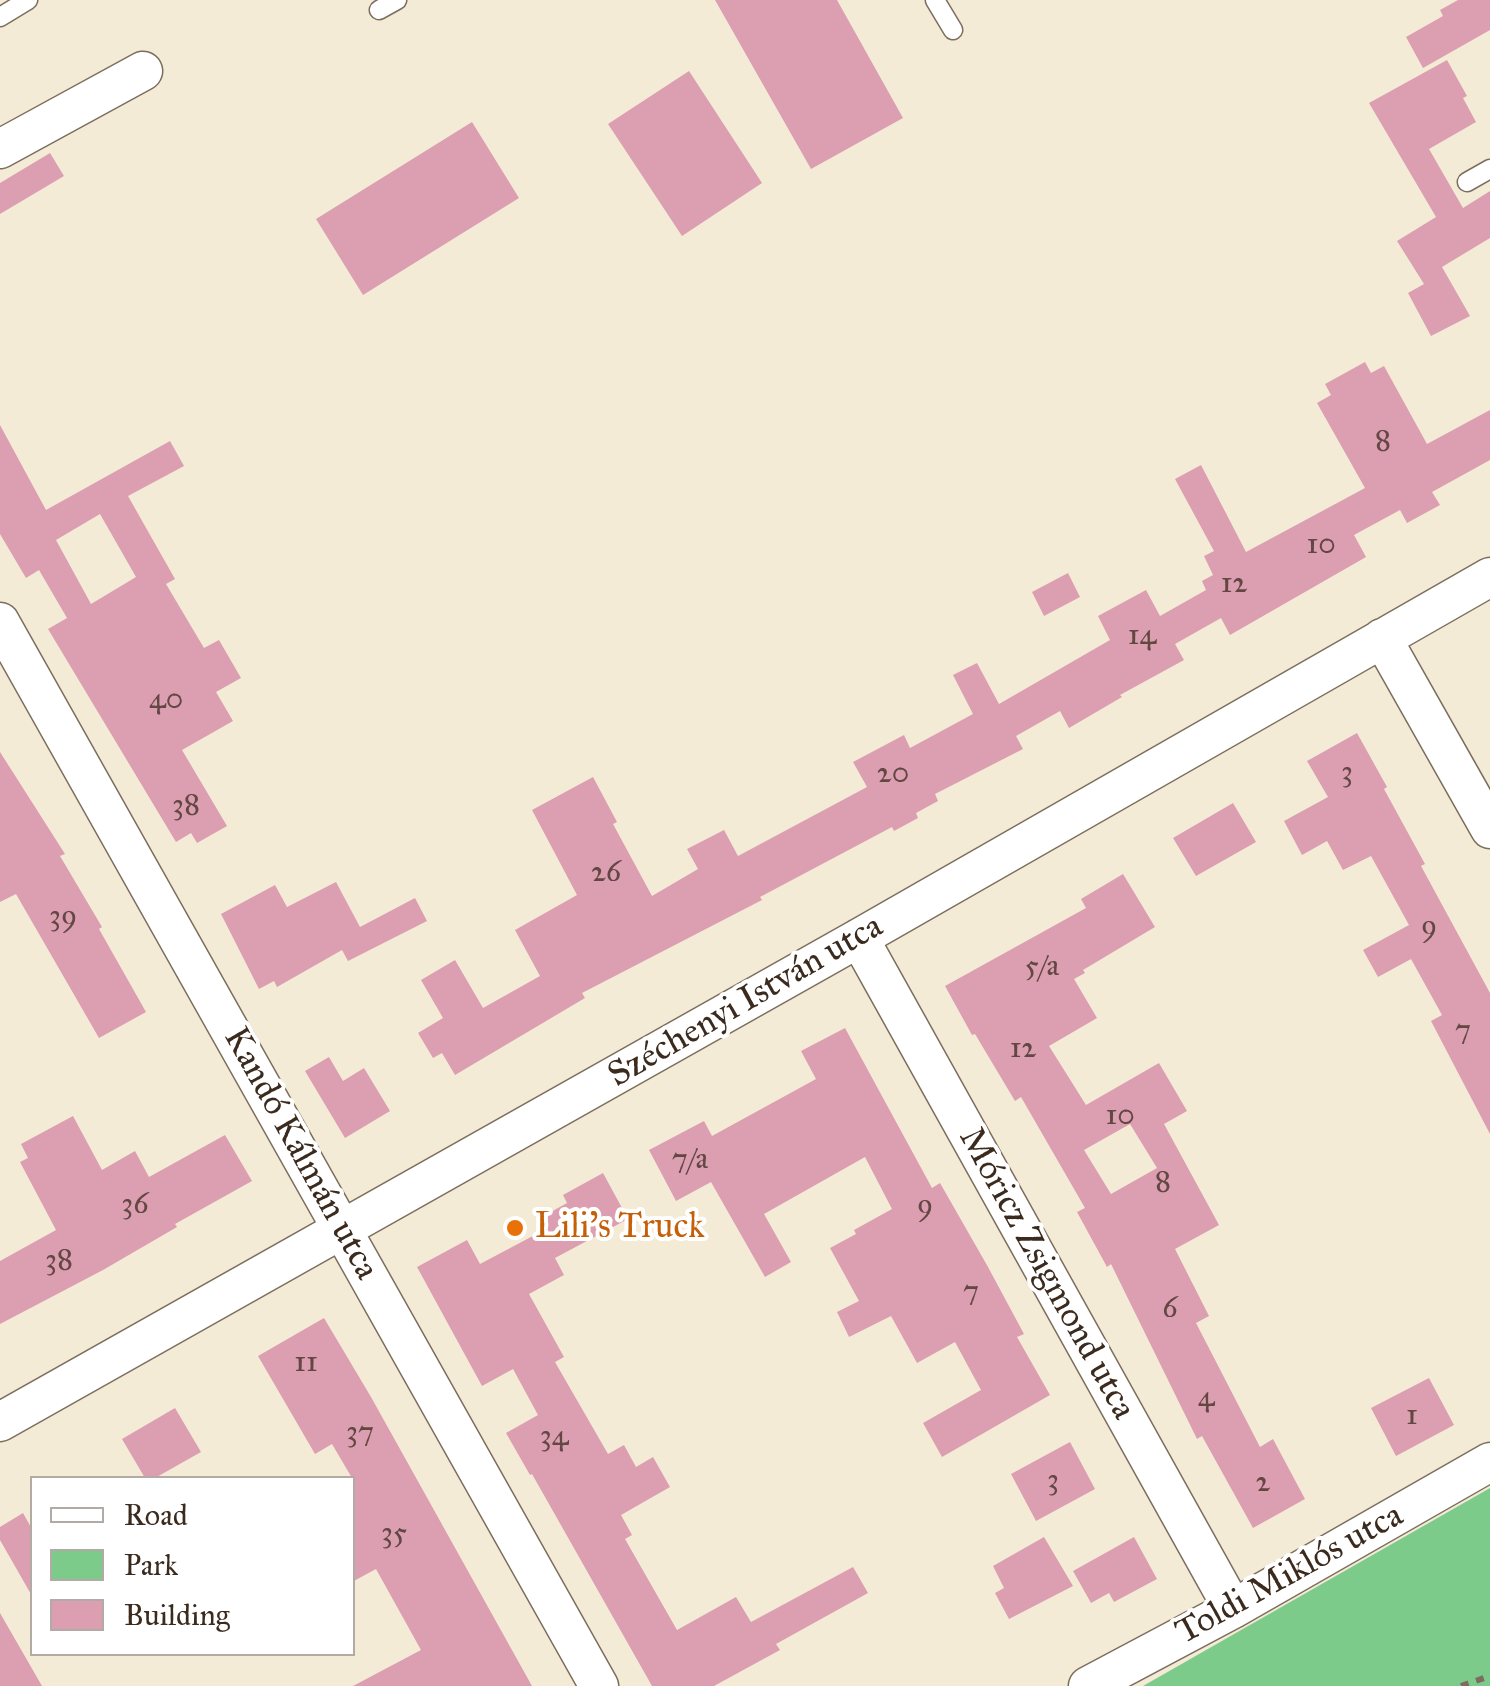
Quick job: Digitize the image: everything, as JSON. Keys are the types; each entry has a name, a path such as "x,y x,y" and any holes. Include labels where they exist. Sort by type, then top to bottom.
{"street":[{"path":"0,149 143,71"},
{"name":"Széchenyi István utca","path":"0,1422 343,1231 1490,577"},
{"name":"Kandó Kálmán utca","path":"0,622 598,1686"},
{"path":"1382,638 1490,829"},
{"name":"Móricz Zsigmond utca","path":"859,938 1233,1609"},
{"name":"Toldi Miklós utca","path":"1088,1686 1233,1609 1490,1462"}],"lane":[{"path":"0,17 28,0"},
{"path":"379,10 397,0"},
{"path":"935,0 953,30"},
{"path":"1467,182 1490,169"}],"path":[{"path":"1461,1686 1490,1676"}],"green space":[{"path":"1490,1488 1490,1686 1143,1686"}],"building":[{"path":"715,0 837,0 903,118 811,169"},
{"path":"1458,0 1490,0 1490,30 1423,68 1406,37 1443,16 1440,10"},
{"path":"1447,60 1476,122 1429,149 1463,208 1490,191 1490,238 1442,267 1470,316 1431,336 1408,293 1424,284 1397,241 1436,217 1369,103"},
{"path":"689,71 762,183 682,236 608,124"},
{"path":"472,122 519,198 363,295 316,219"},
{"path":"50,153 64,176 0,214 0,183"},
{"path":"1365,362 1371,373 1384,366 1427,444 1490,410 1490,460 1432,492 1440,505 1407,523 1400,510 1354,535 1366,557 1230,635 1221,618 1175,644 1184,660 1069,728 1060,711 1016,736 1023,749 935,794 938,801 916,813 918,818 894,831 892,827 582,993 585,998 455,1075 442,1053 433,1058 418,1033 443,1018 421,980 455,960 483,1008 540,976 515,930 577,895 532,810 593,777 652,896 698,869 687,849 724,830 738,856 867,787 853,762 904,735 910,748 973,714 953,675 977,663 999,704 1110,640 1098,616 1146,590 1160,616 1206,590 1202,581 1213,575 1204,556 1214,551 1175,479 1201,465 1246,552 1365,488 1317,403 1331,395 1325,384"},
{"path":"0,425 46,510 170,441 184,466 128,496 175,579 166,584 204,648 219,640 241,678 216,692 233,721 182,750 227,826 197,843 191,833 176,842 48,629 67,618 39,570 26,578 0,534","holes":["100,514 136,577 91,604 56,540"]},
{"path":"1068,573 1080,597 1044,616 1032,592"},
{"path":"1357,733 1425,864 1421,866 1490,993 1490,1134 1431,1021 1442,1015 1411,959 1378,977 1363,950 1409,925 1371,856 1343,870 1327,841 1302,855 1284,821 1328,797 1307,761"},
{"path":"0,752 65,854 60,856 146,1012 99,1038 16,894 0,902"},
{"path":"1233,803 1256,842 1196,876 1173,838"},
{"path":"1123,874 1155,927 1074,979 1097,1018 1049,1046 1086,1105 1159,1063 1187,1111 1164,1124 1219,1225 1175,1249 1209,1316 1196,1323 1260,1447 1273,1439 1305,1499 1253,1528 1202,1436 1197,1439 1111,1264 1107,1267 1077,1212 1085,1208 1021,1097 1015,1101 945,986 1086,908 1081,899","holes":["1130,1124 1157,1168 1111,1194 1084,1150"]},
{"path":"336,882 360,927 415,898 427,921 348,961 342,950 277,987 274,981 259,989 221,914 275,885 287,907"},
{"path":"845,1028 932,1188 940,1183 988,1267 1024,1334 1017,1337 1050,1395 942,1457 923,1423 981,1390 955,1342 917,1363 891,1316 849,1337 837,1312 859,1301 830,1248 892,1209 865,1157 764,1214 791,1262 765,1277 711,1182 676,1201 649,1150 704,1121 712,1136 816,1079 801,1051"},
{"path":"329,1057 343,1081 364,1068 390,1111 345,1138 305,1071"},
{"path":"73,1116 102,1170 135,1151 149,1177 225,1135 252,1181 103,1270 0,1324 0,1261 56,1230 20,1162 28,1158 21,1144"},
{"path":"603,1173 628,1219 555,1258 564,1275 529,1294 564,1357 555,1362 608,1454 624,1445 636,1467 653,1457 670,1487 621,1515 632,1535 625,1539 677,1630 736,1597 751,1622 853,1567 868,1593 776,1644 780,1650 714,1686 652,1686 506,1433 538,1415 513,1369 482,1386 417,1267 467,1240 480,1264 546,1229 540,1218 567,1203 563,1195"},
{"path":"324,1318 532,1686 353,1686 421,1650 376,1569 355,1580 355,1476 351,1476 332,1444 315,1454 258,1356"},
{"path":"1429,1378 1454,1425 1396,1456 1371,1408"},
{"path":"175,1408 201,1452 159,1476 144,1476 122,1439"},
{"path":"1070,1442 1095,1489 1036,1521 1011,1474"},
{"path":"23,1513 30,1525 30,1592 0,1540 0,1527"},
{"path":"1044,1537 1073,1586 1009,1619 995,1593 1004,1588 993,1566"},
{"path":"1134,1537 1157,1579 1114,1602 1109,1593 1091,1603 1073,1571"},
{"path":"0,1613 42,1686 0,1686"}],"place":[{"name":"Lili's Truck","path":"515,1228"}]}
